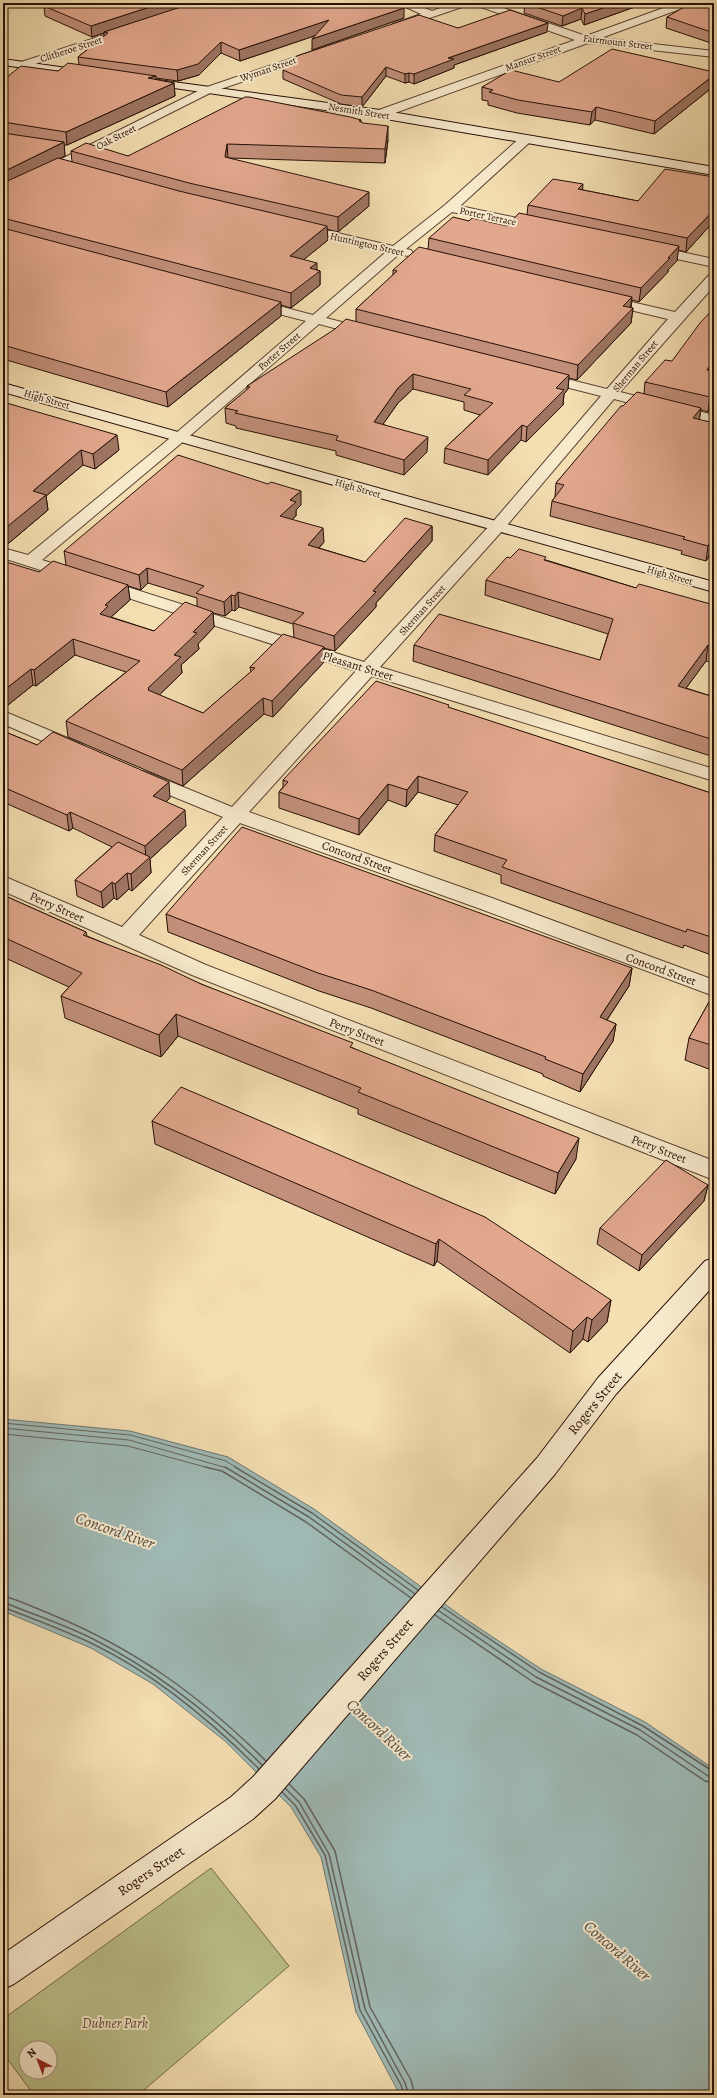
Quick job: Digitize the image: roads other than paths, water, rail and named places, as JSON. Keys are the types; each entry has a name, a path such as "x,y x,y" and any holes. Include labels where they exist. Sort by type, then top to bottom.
{"street":[{"path":"402,3 431,14"},
{"path":"387,29 464,3"},
{"name":"Fairmount Street","path":"479,3 584,39 714,54"},
{"name":"Mansur Street","path":"380,114 687,3"},
{"name":"Clitheroe Street","path":"22,65 143,25"},
{"name":"Wyman Street","path":"208,90 327,49"},
{"path":"3,62 101,75"},
{"name":"Nesmith Street","path":"132,80 380,114 714,171"},
{"name":"Oak Street","path":"3,193 208,90"},
{"name":"Porter Street","path":"30,562 180,437 395,251 450,208 526,139"},
{"path":"62,150 84,153"},
{"path":"59,166 74,170"},
{"name":"Porter Terrace","path":"450,208 551,229"},
{"name":"Huntington Street","path":"286,225 418,256"},
{"path":"636,247 714,263"},
{"name":"Sherman Street","path":"125,937 497,527 612,394 652,345 714,278"},
{"path":"586,296 678,317"},
{"path":"240,299 384,337"},
{"path":"529,373 714,420"},
{"name":"High Street","path":"3,387 714,587"},
{"name":"Pleasant Street","path":"3,553 369,669 714,775"},
{"path":"3,717 91,755"},
{"name":"Concord Street","path":"127,770 200,802 485,903 714,988"},
{"name":"Perry Street","path":"3,883 199,970 714,1171"},
{"name":"Rogers Street","path":"3,1973 242,1808 264,1788 546,1466 608,1386 714,1268"}],"water":[{"name":"Concord River","path":"3,1419 130,1431 228,1457 314,1509 464,1618 541,1669 645,1722 714,1769 714,2095 400,2095 356,2012 321,1857 291,1807 225,1741 153,1684 91,1648 3,1611"}],"park label":[{"name":"Dubner Park","path":"115,2023"}]}
